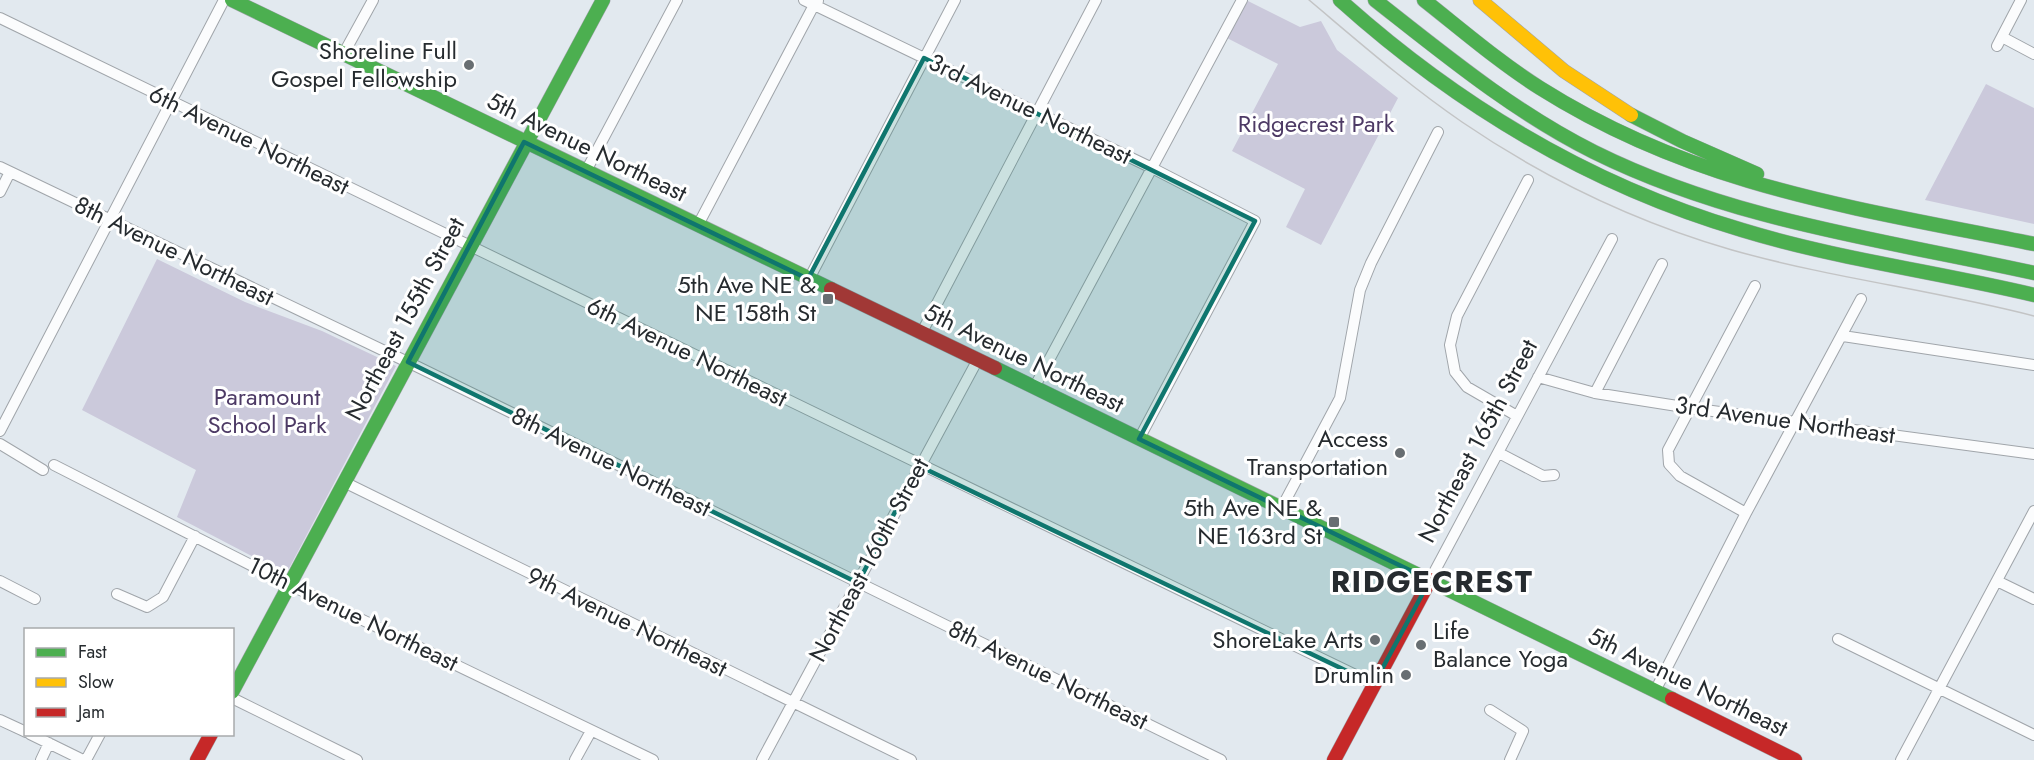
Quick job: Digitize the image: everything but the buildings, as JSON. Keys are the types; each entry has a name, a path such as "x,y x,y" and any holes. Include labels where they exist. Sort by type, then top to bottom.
{"main road":[{"name":"Northeast 155th Street","path":"234,688 524,142 603,0"},
{"path":"1340,0 1427,74 1461,98 1542,147 1602,177 1716,221 1789,243 1965,278 2034,295"},
{"path":"1375,0 1423,38 1568,138 1634,169 1713,199 1789,223 2034,273"},
{"path":"1480,0 1555,64 1591,90 1682,144 1767,178 1790,193"},
{"name":"5th Avenue Northeast","path":"241,2 524,142 1282,507 1795,760"},
{"path":"1430,4 1478,43 1540,87 1645,143 1720,174 1790,193 2034,244"},
{"name":"Northeast 165th Street","path":"1334,760 1430,580"},
{"path":"197,760 209,736"}],"street":[{"path":"0,431 224,0"},
{"path":"344,53 373,0"},
{"path":"586,171 677,0"},
{"path":"808,279 955,0"},
{"path":"921,334 1096,0"},
{"path":"1034,388 1242,0"},
{"path":"2021,0 2000,42 2034,54"},
{"path":"698,225 812,2"},
{"name":"3rd Avenue Northeast","path":"812,2 1152,168 1255,221 1139,439"},
{"name":"6th Avenue Northeast","path":"0,18 919,466 1374,684"},
{"path":"1282,507 1340,398 1360,290 1371,262 1438,132"},
{"path":"0,192 5,170"},
{"name":"8th Avenue Northeast","path":"5,170 408,362 1221,760"},
{"path":"1517,416 1477,395 1460,380 1452,365 1452,333 1457,316 1528,180"},
{"name":"Northeast 165th Street","path":"1430,580 1612,239"},
{"path":"1595,393 1662,264"},
{"path":"1746,513 1680,476 1669,464 1668,450 1755,286"},
{"path":"1655,691 1746,513 1861,299"},
{"path":"1843,336 2034,365"},
{"name":"Northeast 160th Street","path":"762,760 977,361"},
{"name":"3rd Avenue Northeast","path":"1538,376 1595,393 1690,408 2034,454"},
{"path":"0,444 43,470"},
{"path":"1499,453 1543,476 1554,475"},
{"name":"10th Avenue Northeast","path":"54,465 290,585 653,760"},
{"name":"9th Avenue Northeast","path":"344,482 911,760"},
{"path":"1900,760 2034,511"},
{"path":"117,594 147,607 155,603 163,597 195,536"},
{"path":"0,581 35,599"},
{"path":"1997,581 2034,599"},
{"path":"1838,639 2034,735"},
{"path":"234,699 357,760"},
{"path":"1490,710 1523,731 1510,760"},
{"path":"1,723 24,731"},
{"path":"575,760 591,730"},
{"path":"40,760 39,738 85,760 99,736"}],"highlighted area":[{"path":"924,58 1255,221 1139,439 1430,580 1374,684 919,466 858,583 408,362 524,142 808,279"}],"green space":[{"name":"Ridgecrest Park","path":"1248,1 1300,27 1321,21 1337,50 1398,98 1321,245 1286,227 1305,189 1232,151 1278,64 1227,38"},
{"path":"1986,84 2034,108 2034,224 1925,200"},
{"name":"Paramount School Park","path":"157,259 245,302 322,331 396,366 286,574 177,517 196,470 82,410"}],"tram line":[{"path":"1309,0 1403,78 1462,122 1525,162 1626,212 1696,239 1769,260 2034,316"}],"traffic: fast":[{"path":"232,0 831,289"},
{"path":"234,688 603,0"},
{"path":"1340,0 1431,74 1479,107 1528,138 1631,190 1686,212 1778,240 2034,295"},
{"path":"1375,0 1508,101 1564,136 1647,176 1755,212 1810,226 2034,273"},
{"path":"1424,0 1495,57 1540,88 1599,122 1658,149 1779,190 1841,205 2034,244"},
{"path":"1631,115 1682,141 1757,174"},
{"path":"995,368 1672,699"}],"traffic: slow":[{"path":"1480,0 1564,71 1631,115"}],"traffic: jam":[{"path":"831,289 995,368"},
{"path":"1334,760 1430,580"},
{"path":"1672,699 1795,760"},
{"path":"197,760 210,736"}],"place":[{"name":"Shoreline Full Gospel Fellowship","path":"469,65"},
{"name":"5th Ave NE & NE 158th St","path":"828,299"},
{"name":"Access Transportation","path":"1400,453"},
{"name":"5th Ave NE & NE 163rd St","path":"1334,522"},
{"name":"ShoreLake Arts","path":"1375,640"},
{"name":"Life Balance Yoga","path":"1421,645"},
{"name":"Drumlin","path":"1406,675"}],"district":[{"name":"RIDGECREST","path":"1432,582"}]}
